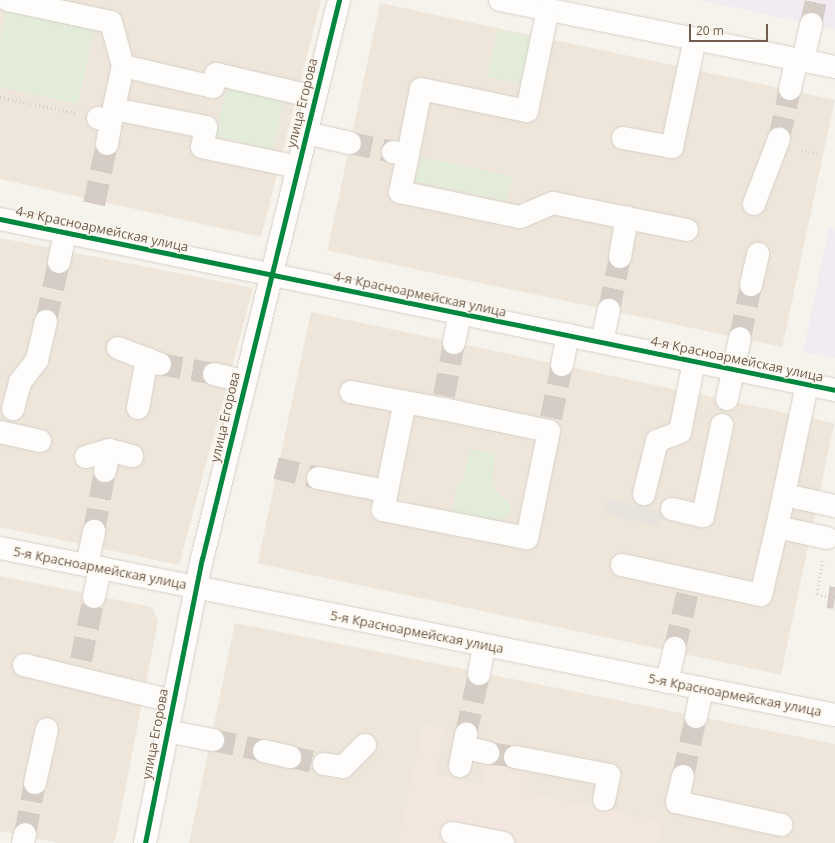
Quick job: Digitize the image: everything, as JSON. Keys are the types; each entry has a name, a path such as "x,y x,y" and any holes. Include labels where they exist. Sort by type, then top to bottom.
{"street":[{"path":"8,0 68,6 111,22 123,66 108,116 107,144"},
{"name":"улица Егорова","path":"145,843 166,731 196,587 270,274 339,0"},
{"path":"500,0 835,66"},
{"path":"548,10 527,111 421,89 400,153 400,192 520,217 553,203 687,230"},
{"path":"790,89 811,24"},
{"path":"623,138 672,147 695,39"},
{"path":"123,66 213,87 216,74 315,97"},
{"path":"108,116 206,127 202,147 298,167"},
{"path":"306,133 350,143"},
{"path":"754,204 778,139"},
{"path":"620,256 627,218"},
{"name":"4-я Красноармейская улица","path":"0,219 835,390"},
{"path":"59,262 65,233"},
{"path":"751,285 758,254"},
{"path":"602,342 609,310"},
{"path":"454,343 460,313"},
{"path":"13,409 20,382 37,360 46,321"},
{"path":"562,366 568,335"},
{"path":"727,399 740,338"},
{"path":"118,348 153,361 138,408"},
{"path":"644,494 657,441 680,432 694,362"},
{"path":"214,374 245,382"},
{"path":"622,565 690,586 761,595 785,495 807,385"},
{"path":"350,392 405,402 444,402 550,425 527,538 383,510 405,402"},
{"path":"672,509 703,516 722,425"},
{"path":"0,432 40,441"},
{"path":"86,457 107,461 132,456"},
{"path":"318,478 387,491"},
{"path":"785,495 835,506"},
{"path":"777,527 827,538"},
{"path":"94,531 94,597"},
{"name":"5-я Красноармейская улица","path":"0,548 835,715"},
{"path":"479,674 484,645"},
{"path":"668,682 675,648"},
{"path":"24,665 78,670 172,701"},
{"path":"696,717 702,689"},
{"path":"35,783 47,729"},
{"path":"166,731 213,740"},
{"path":"324,764 343,767 365,745"},
{"path":"463,749 488,753"},
{"path":"264,751 290,756"},
{"path":"515,757 609,775 604,800"},
{"path":"683,776 677,802 782,825"},
{"path":"452,833 503,843"}],"path":[{"path":"0,97 108,116"},
{"path":"827,538 817,594 828,597"}],"shaded area":[{"path":"0,0 321,0 261,237 0,179"},
{"path":"699,0 835,0 835,29 811,24"},
{"path":"380,3 835,100 782,347 327,250"},
{"path":"829,228 835,229 835,358 803,352"},
{"path":"0,238 253,288 179,565 0,527"},
{"path":"311,312 834,423 781,675 258,563"},
{"path":"608,498 662,512 658,527 604,514"},
{"path":"0,576 152,607 158,621 115,841 113,843 58,843 0,831"},
{"path":"235,623 835,744 835,843 657,843 661,822 434,775 443,730 424,726 399,843 189,843"},
{"path":"424,726 443,730 434,775 482,785 491,740 517,745 512,769 529,772 525,794 662,822 657,843 399,843"}],"green space":[{"path":"6,12 94,30 78,104 0,87 0,42"},
{"path":"498,29 537,38 526,86 487,77"},
{"path":"227,88 284,102 272,150 215,136"},
{"path":"421,157 512,176 507,201 416,181"},
{"path":"470,449 495,453 492,481 496,491 510,504 511,509 506,519 477,519 452,512 457,485 463,481"}],"tunnel":[{"path":"811,24 816,0"},
{"path":"779,139 790,89"},
{"path":"350,143 393,152"},
{"path":"94,204 107,144"},
{"path":"609,310 620,257"},
{"path":"46,321 59,262"},
{"path":"740,338 751,285"},
{"path":"444,396 454,343"},
{"path":"160,364 214,374"},
{"path":"551,418 562,365"},
{"path":"276,468 318,478"},
{"path":"94,531 105,471"},
{"path":"675,648 688,591"},
{"path":"81,660 94,597"},
{"path":"828,597 835,598"},
{"path":"466,734 479,674"},
{"path":"683,776 696,717"},
{"path":"213,740 264,751"},
{"path":"488,753 515,757"},
{"path":"290,757 324,764"},
{"path":"25,834 35,783"}],"cycle path":[{"path":"145,843 202,559 339,0"},
{"path":"0,219 835,390"}]}
